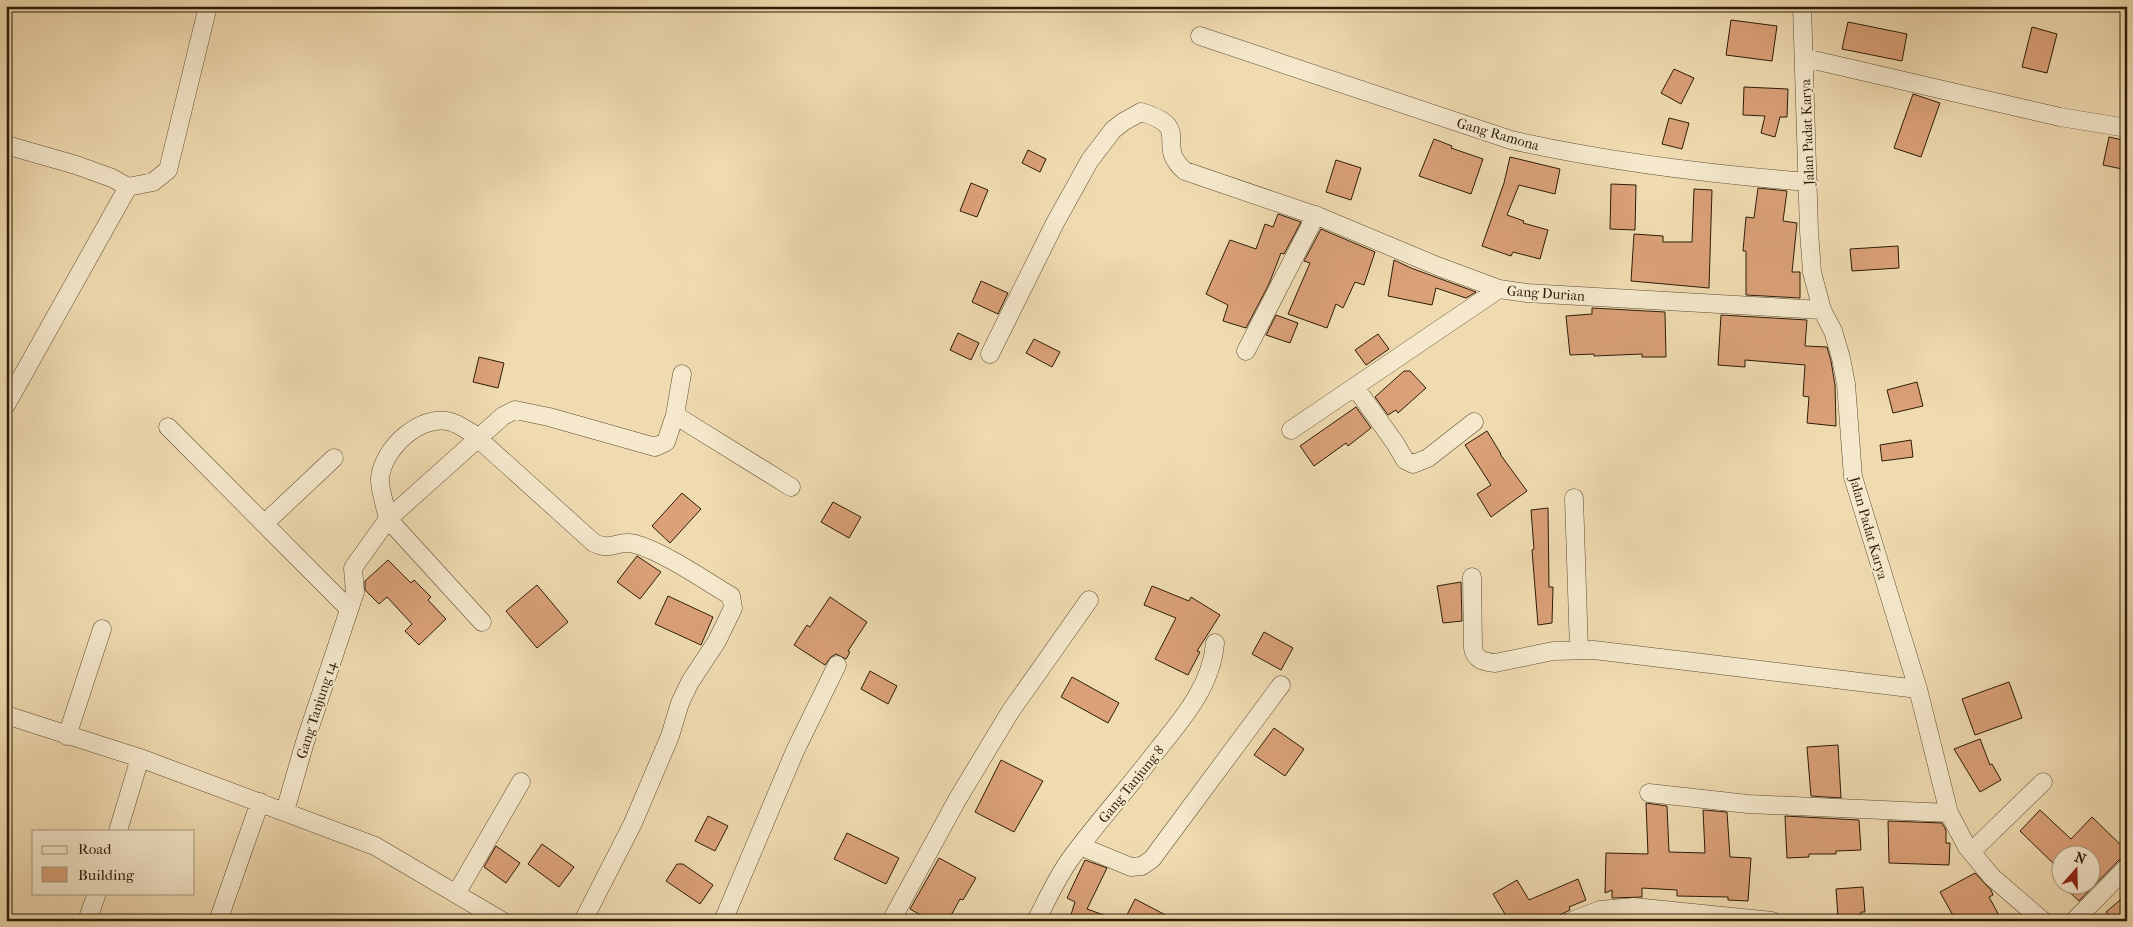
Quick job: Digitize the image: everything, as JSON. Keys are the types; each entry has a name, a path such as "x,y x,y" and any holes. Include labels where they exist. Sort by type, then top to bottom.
{"street":[{"path":"6,145 76,165 112,178 128,187 153,182 168,170 208,6"},
{"name":"Jalan Padat Karya","path":"1802,6 1812,272 1822,310 1841,358 1846,384 1853,477 1918,689 1949,813 1971,852 1992,877 2043,921"},
{"name":"Gang Ramona","path":"1200,36 1511,140 1562,152 1652,166 1727,176 1808,182"},
{"path":"1805,58 2060,117 2127,128"},
{"name":"Gang Durian","path":"990,354 1076,185 1112,130 1141,112 1161,119 1169,126 1172,134 1171,153 1180,168 1189,173 1316,215 1437,266 1499,289 1527,293 1822,310"},
{"path":"6,405 128,187"},
{"path":"1246,350 1316,215"},
{"path":"1291,430 1499,289"},
{"path":"682,374 675,415 791,487"},
{"path":"1355,388 1395,442 1405,460 1413,464 1428,458 1474,422"},
{"name":"Gang Tanjung 14","path":"285,811 305,742 348,608 355,592 353,568 388,519 502,416 515,410 550,417 655,446 666,442 675,415"},
{"path":"482,622 388,519 380,478 390,451 409,431 435,420 451,422 472,433 594,543 604,548 623,542 649,549 730,596 733,608 717,641 680,703 670,736 634,823 583,921"},
{"path":"168,427 348,608"},
{"path":"265,523 334,458"},
{"path":"1574,498 1579,650"},
{"path":"1472,577 1473,648 1474,654 1479,660 1495,663 1553,651 1594,650 1918,689"},
{"path":"892,921 957,800 1010,712 1089,600"},
{"path":"67,736 102,629"},
{"name":"Gang Tanjung 8","path":"1036,921 1062,871 1080,846 1142,771 1196,699 1209,674 1214,658 1215,643"},
{"path":"723,921 795,751 837,665"},
{"path":"1080,846 1131,867 1142,866 1152,860 1281,684"},
{"path":"6,715 140,758 375,846 502,921"},
{"path":"118,830 140,758"},
{"path":"456,894 521,782"},
{"path":"1971,852 2043,782"},
{"path":"1649,793 1748,804 1949,813"},
{"path":"218,921 260,802"},
{"path":"2074,921 2127,867"},
{"path":"87,921 96,894"},
{"path":"1572,921 1600,910 1634,906 1772,921"}],"building":[{"path":"1731,20 1777,26 1772,61 1726,55"},
{"path":"1848,22 1907,34 1902,61 1842,49"},
{"path":"2032,27 2057,34 2047,73 2022,67"},
{"path":"1674,69 1694,78 1681,104 1661,93"},
{"path":"1744,87 1788,89 1787,117 1780,117 1775,137 1761,133 1765,116 1743,115"},
{"path":"1913,94 1940,103 1921,157 1894,148"},
{"path":"1669,118 1689,123 1682,149 1662,144"},
{"path":"2109,137 2127,141 2127,170 2103,165"},
{"path":"1434,139 1452,146 1451,148 1483,159 1471,194 1419,176"},
{"path":"1028,150 1046,159 1040,172 1022,163"},
{"path":"1510,157 1560,169 1555,194 1519,185 1507,215 1524,221 1523,223 1548,230 1540,259 1513,252 1511,256 1482,246 1504,183"},
{"path":"1336,160 1361,168 1351,200 1326,192"},
{"path":"971,183 988,190 977,217 960,211"},
{"path":"1611,184 1636,185 1635,230 1610,229"},
{"path":"1758,188 1787,191 1783,221 1797,223 1792,272 1800,272 1800,298 1746,295 1746,251 1743,251 1746,217 1754,218"},
{"path":"1694,189 1712,190 1709,288 1631,281 1634,234 1663,236 1663,242 1692,242"},
{"path":"1278,214 1301,222 1284,254 1281,253 1269,284 1246,328 1223,321 1228,305 1206,294 1230,240 1256,249 1265,224 1273,227"},
{"path":"1321,229 1375,252 1364,285 1355,282 1343,308 1336,304 1327,328 1288,314 1310,263 1304,261"},
{"path":"1898,246 1899,268 1852,271 1850,249"},
{"path":"1394,260 1476,292 1466,298 1436,288 1432,305 1388,296"},
{"path":"981,281 1008,293 998,314 972,302"},
{"path":"1592,308 1665,312 1666,357 1642,357 1642,354 1570,355 1566,316 1592,314"},
{"path":"1276,315 1298,323 1290,343 1266,335"},
{"path":"1721,315 1807,320 1805,346 1827,347 1831,361 1835,385 1836,426 1807,423 1809,397 1803,396 1805,365 1745,360 1745,367 1718,365"},
{"path":"958,333 979,343 971,360 950,350"},
{"path":"1378,334 1389,349 1366,365 1355,350"},
{"path":"1034,339 1060,352 1052,367 1026,353"},
{"path":"479,357 504,363 498,388 473,382"},
{"path":"1404,371 1410,371 1426,388 1398,413 1396,410 1388,415 1375,397"},
{"path":"1917,382 1923,406 1893,413 1887,390"},
{"path":"1356,407 1371,428 1348,446 1346,443 1314,466 1300,446"},
{"path":"1487,431 1500,454 1527,491 1491,517 1477,494 1491,485 1465,445"},
{"path":"1911,440 1913,457 1882,461 1880,445"},
{"path":"682,493 701,509 670,543 652,526"},
{"path":"833,502 861,517 849,538 821,522"},
{"path":"1548,508 1549,587 1553,587 1552,623 1538,625 1531,510"},
{"path":"637,556 661,572 640,599 617,582"},
{"path":"388,560 411,583 414,580 431,597 428,600 446,619 419,645 405,631 412,624 387,597 379,604 365,590 365,581"},
{"path":"1461,582 1462,621 1443,623 1437,586"},
{"path":"537,585 568,622 537,648 506,611"},
{"path":"1152,586 1189,601 1191,597 1220,615 1197,651 1200,652 1188,675 1155,659 1176,618 1144,605"},
{"path":"668,596 713,617 701,645 655,624"},
{"path":"830,597 867,622 848,651 850,652 846,659 836,654 825,665 794,645 807,625 810,627"},
{"path":"1264,632 1293,648 1281,670 1252,654"},
{"path":"870,671 897,686 888,704 861,689"},
{"path":"1072,677 1119,703 1108,723 1061,697"},
{"path":"2009,682 2022,718 1975,735 1962,699"},
{"path":"1274,728 1304,749 1285,776 1254,755"},
{"path":"1980,739 1990,765 1992,764 2001,780 1980,792 1954,749"},
{"path":"1838,745 1841,798 1811,796 1807,747"},
{"path":"1001,760 1043,781 1014,832 975,812"},
{"path":"1646,803 1667,806 1669,852 1705,853 1703,810 1727,812 1730,857 1751,858 1748,901 1728,900 1728,897 1677,896 1677,890 1642,888 1642,897 1612,898 1612,890 1605,893 1606,853 1648,854"},
{"path":"2040,810 2071,839 2092,817 2127,851 2127,857 2119,860 2100,879 2100,844 2050,844 2050,860 2020,831"},
{"path":"708,816 728,826 715,851 695,841"},
{"path":"1785,816 1859,820 1861,850 1836,851 1836,854 1809,854 1809,857 1787,858"},
{"path":"1888,821 1942,823 1946,830 1946,843 1950,843 1949,865 1889,863"},
{"path":"847,833 899,858 886,884 834,859"},
{"path":"542,844 574,867 559,887 528,864"},
{"path":"496,846 520,863 506,883 484,867"},
{"path":"939,858 976,878 963,900 960,899 948,921 931,921 910,909"},
{"path":"1085,860 1107,868 1087,909 1112,918 1112,921 1069,921 1075,902 1067,898"},
{"path":"677,864 683,864 713,885 700,904 666,881"},
{"path":"1975,873 1991,890 1993,895 1989,897 2002,921 1956,921 1940,892"},
{"path":"1578,879 1586,900 1569,907 1570,910 1547,921 1509,921 1493,894 1517,880 1529,900"},
{"path":"1863,887 1865,912 1861,912 1861,915 1838,917 1836,889"},
{"path":"2072,894 2086,894 2079,901"},
{"path":"2127,894 2127,921 2113,921 2106,912"},
{"path":"1135,899 1177,921 1124,921"}]}
